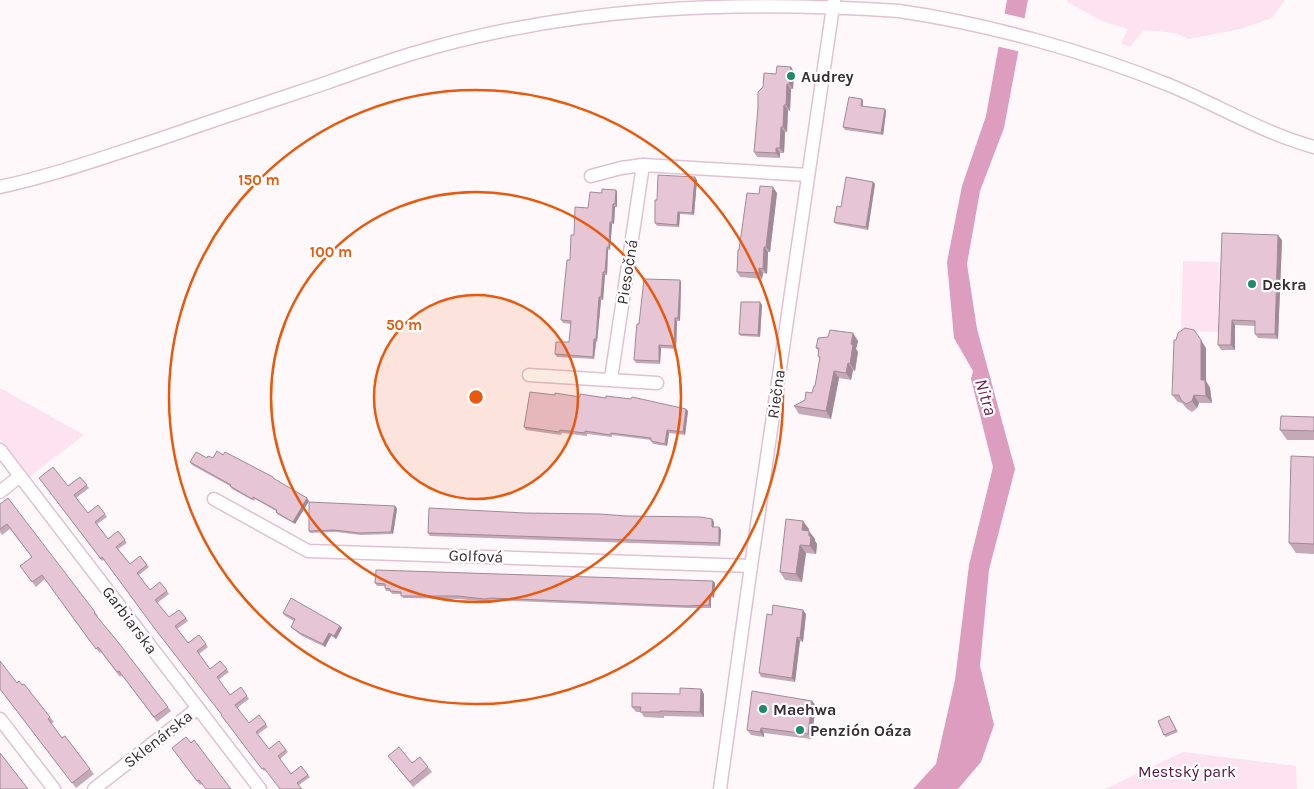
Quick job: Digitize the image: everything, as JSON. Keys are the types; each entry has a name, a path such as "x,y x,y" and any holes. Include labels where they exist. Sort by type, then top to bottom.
{"street":[{"path":"0,187 99,160 412,54 533,22 618,9 717,1 834,2 900,11 977,26 1045,43 1170,85 1269,131 1314,147"},
{"name":"Riečna","path":"720,789 834,2"},
{"path":"592,176 620,168 643,165 808,175"},
{"name":"Piesočná","path":"611,380 643,165"},
{"path":"529,375 657,383"},
{"name":"Garbiarska","path":"0,450 260,789"},
{"path":"0,492 20,476"},
{"name":"Golfová","path":"214,499 308,551 751,566"},
{"name":"Sklenárska","path":"94,789 198,708"},
{"path":"0,719 54,789"}],"green space":[{"path":"1067,0 1285,0 1272,18 1240,29 1189,39 1175,33 1144,30 1130,47 1121,44 1128,29 1104,22 1067,2"},
{"path":"1183,261 1219,262 1218,332 1181,331"},
{"path":"0,388 84,435 29,477 0,439"},
{"name":"Mestský park","path":"1183,752 1296,766 1297,789 1105,789"}],"water":[{"name":"Nitra","path":"1007,0 1028,0 1004,128 980,191 967,264 977,329 1015,469 989,570 980,666 994,725 981,762 958,789 913,789 936,764 955,680 969,565 993,467 971,379 973,371 954,338 947,262 962,186 986,116"}],"pier":[{"path":"1002,13 1027,19 1021,52 996,46"}],"building":[{"path":"777,66 791,67 789,84 787,84 786,105 784,105 783,127 781,127 780,148 776,148 776,153 754,152 758,92 763,87 764,73 776,74"},
{"path":"849,97 862,99 861,106 885,109 881,133 843,127"},
{"path":"658,175 695,177 692,213 678,212 677,225 655,223"},
{"path":"846,177 873,182 866,227 834,222 837,206 841,207"},
{"path":"760,186 773,187 766,247 764,247 763,269 759,268 759,273 737,272 738,250 747,193 759,194"},
{"path":"602,189 616,190 612,222 610,222 609,247 607,247 605,272 603,272 601,297 599,297 593,357 555,354 556,342 569,342 571,321 561,320 567,260 570,260 571,235 574,235 575,207 588,208 590,192 602,193"},
{"name":"Dekra","path":"1222,233 1278,235 1275,334 1255,334 1255,321 1232,320 1231,345 1218,345"},
{"path":"644,279 680,280 678,318 675,318 674,346 659,345 659,361 634,360"},
{"path":"741,302 760,302 758,335 739,334"},
{"path":"1185,328 1194,330 1201,340 1201,380 1205,380 1206,396 1194,395 1192,401 1186,404 1179,395 1172,395 1174,340 1176,340 1178,333"},
{"path":"830,330 853,333 850,364 848,363 846,373 834,371 826,411 794,406 805,400 806,392 812,393 820,357 818,356 819,348 816,348 818,338 828,337"},
{"path":"530,392 580,397 580,394 606,398 606,396 631,399 632,397 686,409 683,432 667,430 665,444 651,441 651,438 611,433 610,435 560,430 559,432 524,427"},
{"path":"1281,416 1314,417 1314,431 1280,430"},
{"path":"217,451 223,455 225,452 273,477 307,498 293,522 276,512 277,510 253,497 252,499 190,462 196,452 207,458 208,456 213,458"},
{"path":"1291,456 1314,457 1314,544 1289,543"},
{"path":"53,467 68,486 80,477 87,485 74,495 88,513 98,505 105,514 95,522 108,539 118,531 125,540 116,547 130,564 140,556 147,565 137,573 150,590 160,582 167,591 155,600 169,617 179,610 186,618 175,626 188,643 199,635 206,644 197,651 210,669 220,661 227,669 217,677 230,695 241,687 247,696 235,705 249,723 259,715 266,724 256,732 269,749 279,741 286,750 278,756 291,774 301,766 308,775 297,783 302,789 280,789 264,768 262,769 102,557 101,559 39,478"},
{"path":"8,498 94,613 168,707 154,717 119,671 117,672 98,647 96,649 42,575 32,582 20,566 32,557 7,524 0,529 0,504"},
{"path":"309,502 395,506 391,532 309,531"},
{"path":"429,508 525,513 701,517 712,519 712,527 719,527 719,543 428,533"},
{"path":"786,519 803,521 802,530 809,531 809,536 811,536 810,546 800,545 796,574 780,572"},
{"path":"376,570 713,581 709,605 686,606 485,599 457,596 401,596 401,592 390,591 390,589 385,588 385,584 375,583"},
{"path":"291,598 340,626 334,636 329,633 323,644 291,627 295,619 283,613"},
{"path":"773,605 803,610 800,638 797,637 792,678 759,673 767,614 772,615"},
{"path":"0,661 17,683 19,681 22,685 24,684 50,717 48,719 62,738 65,736 90,769 72,783 0,689"},
{"path":"680,688 701,689 700,712 640,712 641,707 632,707 632,693 680,694"},
{"path":"752,691 812,701 808,734 761,728 760,732 747,730"},
{"path":"1169,716 1176,730 1164,735 1158,721"},
{"path":"186,737 191,743 194,740 231,789 206,789 199,780 197,781 172,748"},
{"path":"399,747 412,763 420,757 428,767 410,782 388,756"},
{"path":"0,753 28,789 0,789"}],"place":[{"name":"Audrey","path":"791,76"},
{"name":"Dekra","path":"1252,284"},
{"name":"Maehwa","path":"763,709"},
{"name":"Penzión Oáza","path":"800,730"}]}
